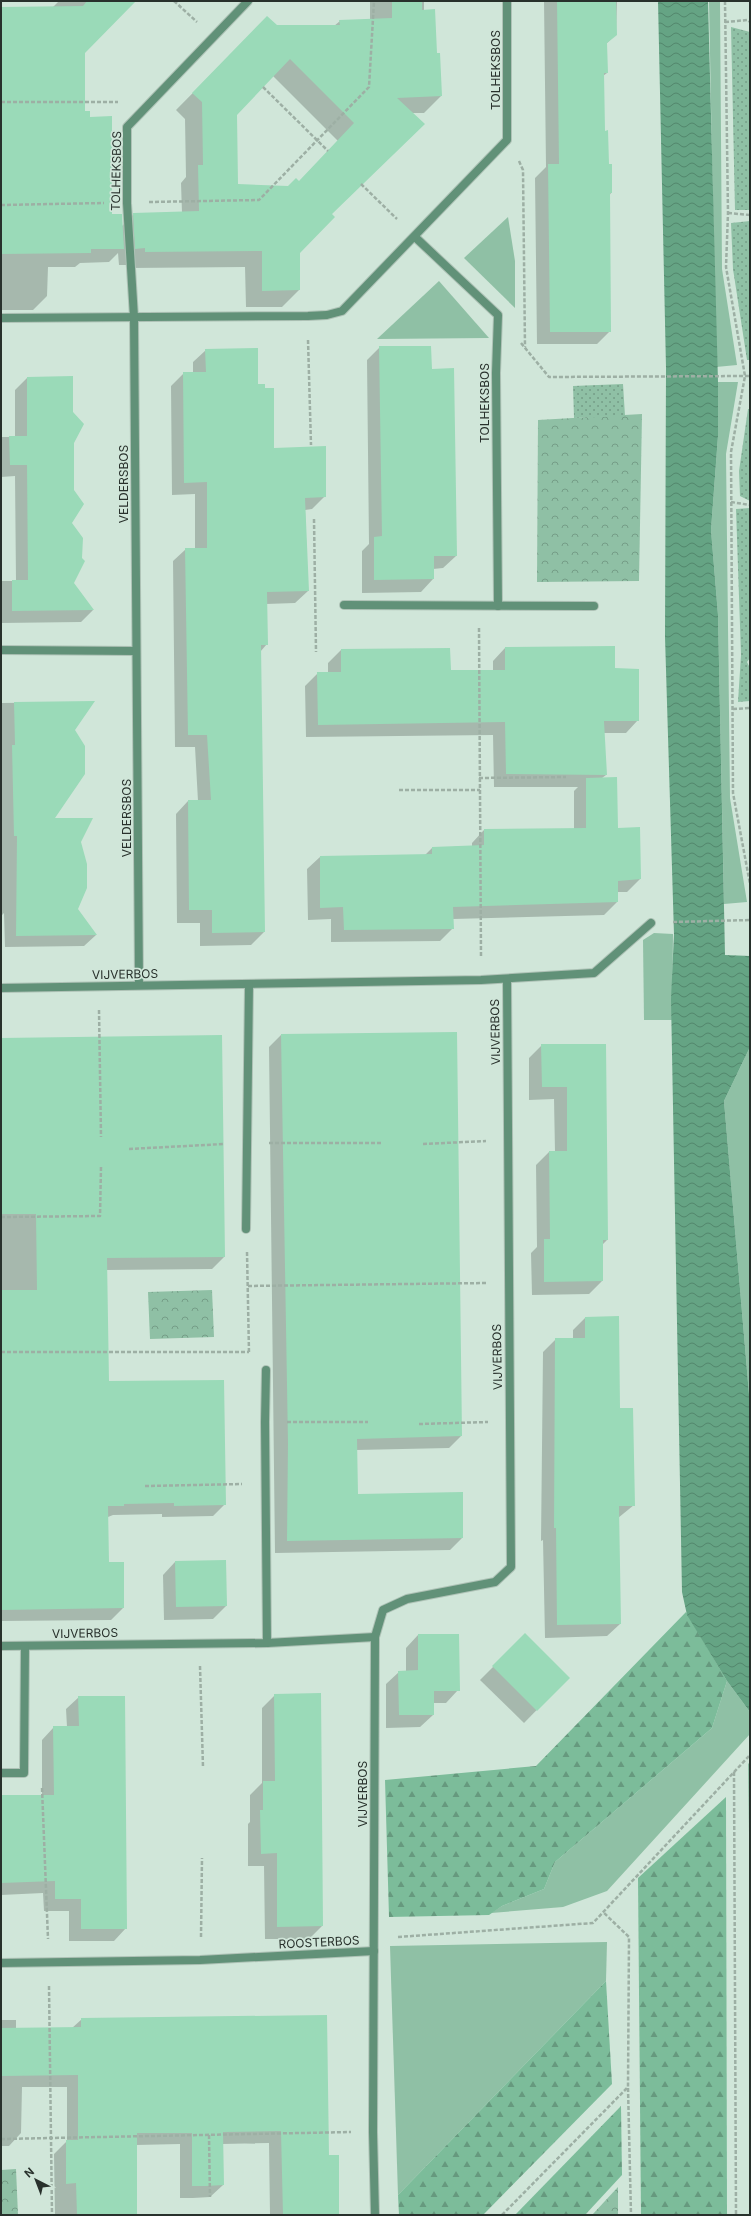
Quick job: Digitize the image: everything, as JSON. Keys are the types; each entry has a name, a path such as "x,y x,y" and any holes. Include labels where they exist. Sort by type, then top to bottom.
{"street":[{"name":"TOLHEKSBOS","path":"134,317 127,203 127,127 248,1"},
{"name":"TOLHEKSBOS","path":"507,1 507,140"},
{"path":"1,318 308,316 327,315 342,311 507,140"},
{"path":"415,236 498,315"},
{"name":"TOLHEKSBOS","path":"498,315 496,373 498,606"},
{"name":"VELDERSBOS","path":"134,317 139,985"},
{"path":"344,605 594,606"},
{"path":"1,650 136,651"},
{"name":"VIJVERBOS","path":"1,988 481,980 594,973 651,923"},
{"name":"VIJVERBOS","path":"374,1951 375,1637 383,1610 407,1598 495,1582 511,1567 507,979"},
{"path":"246,1229 249,984"},
{"path":"266,1370 264,1422 267,1643"},
{"name":"VIJVERBOS","path":"1,1646 267,1643 375,1637"},
{"path":"1,1774 24,1773 25,1646"},
{"name":"ROOSTERBOS","path":"1,1963 200,1960 374,1951 373,2132 375,2215"}],"path":[{"path":"1,205 259,200 369,87 374,1"},
{"path":"724,1 728,213 726,267 745,376 731,452 733,793 750,884"},
{"path":"725,22 748,20 750,22"},
{"path":"263,87 328,151"},
{"path":"1,102 117,101 141,114"},
{"path":"507,140 523,170 526,348"},
{"path":"362,184 415,236"},
{"path":"728,213 750,215"},
{"path":"498,315 549,378 750,376"},
{"path":"308,316 311,445"},
{"path":"731,502 750,505"},
{"path":"314,519 316,652"},
{"path":"478,605 481,980"},
{"path":"733,710 750,708"},
{"path":"479,778 566,777"},
{"path":"399,790 480,790"},
{"path":"651,923 738,922 750,920"},
{"path":"98,986 101,1137"},
{"path":"423,1144 508,1140"},
{"path":"1,1216 100,1216 101,1167"},
{"path":"246,1229 249,1352 266,1370"},
{"path":"248,1286 508,1282"},
{"path":"1,1352 249,1352"},
{"path":"264,1422 368,1422"},
{"path":"419,1424 510,1422"},
{"path":"145,1486 265,1483"},
{"path":"199,1644 203,1767"},
{"path":"374,1951 392,1937 593,1923 750,1755"},
{"path":"734,1772 736,2215"},
{"path":"24,1773 42,1787 48,1962 52,2215"},
{"path":"200,1960 202,1858"},
{"path":"603,1912 628,1937 628,2087 631,2215"},
{"path":"502,2215 628,2087"},
{"path":"1,2139 373,2132"},
{"path":"209,2135 210,2197"}],"green space":[{"path":"709,1 720,1 722,269 737,365 716,367"},
{"path":"731,27 750,32 750,210 735,210"},
{"path":"508,217 515,261 515,308 464,258"},
{"path":"750,221 750,360 747,360 733,269 731,223"},
{"path":"439,281 489,338 377,339"},
{"path":"718,382 738,382 726,454 730,798 747,902 724,904 718,615 711,530 718,436"},
{"path":"623,384 625,416 574,418 573,386"},
{"path":"748,409 750,409 750,501 740,496 739,471"},
{"path":"642,414 639,581 537,582 538,420"},
{"path":"750,508 750,658 747,662 750,668 750,701 738,702 741,655 736,509"},
{"path":"654,933 673,934 672,1020 644,1020 643,940"},
{"path":"750,1047 750,1406 724,1101"},
{"path":"212,1290 214,1337 150,1339 148,1292"},
{"path":"686,1612 727,1681 712,1728 555,1862 544,1889 502,1906 489,1915 389,1917 385,1780 536,1766"},
{"path":"727,1681 750,1712 750,1734 607,1891 563,1907 491,1913 502,1906 544,1889 555,1862 712,1728"},
{"path":"750,1762 750,1903 748,1764"},
{"path":"726,1797 727,2215 641,2215 638,1878"},
{"path":"607,1942 606,1981 398,2195 390,1946"},
{"path":"606,1981 612,2084 483,2215 399,2215 398,2195"},
{"path":"621,2106 622,2175 585,2215 515,2215"},
{"path":"16,2169 18,2215 1,2215 1,2170"},
{"path":"618,2187 618,2215 592,2215"}],"water":[{"path":"658,1 708,1 718,382 718,436 711,530 718,615 725,955 750,956 750,1047 724,1101 750,1406 750,1712 727,1681 687,1615 682,1592 671,999 674,934 665,637 666,368"}],"building":[{"path":"87,1 136,1 85,53 85,111 90,111 90,117 112,116 112,214 122,214 124,249 91,249 91,253 1,254 1,7 83,6"},
{"path":"392,1 422,1 422,10 435,9 437,53 440,53 442,96 397,98 425,124 332,214 335,217 300,253 300,290 262,291 262,251 145,252 145,248 135,249 133,213 199,211 198,165 203,165 202,102 192,93 267,16 277,25 340,25 339,20 392,18","holes":["290,59 354,123 299,181 296,178 288,186 238,184 237,115"]},
{"path":"557,1 616,1 617,35 607,43 608,73 604,73 605,131 608,130 609,164 612,164 612,193 610,193 611,332 550,332 548,164 559,164"},
{"path":"379,346 431,346 432,369 454,368 457,556 434,556 434,579 374,580 374,537 382,536"},
{"path":"258,348 258,384 265,384 265,388 274,388 274,448 326,446 326,497 305,498 309,591 267,592 268,645 261,645 265,932 212,933 212,910 189,910 188,800 211,800 207,735 188,735 185,548 207,548 207,482 184,483 183,372 206,372 205,349"},
{"path":"73,376 73,412 84,424 74,443 74,490 84,504 72,523 83,538 82,558 85,561 74,583 94,610 12,611 12,580 28,580 27,465 10,465 9,436 27,436 27,377"},
{"path":"615,646 615,668 639,669 639,721 604,721 607,775 506,774 505,722 318,725 317,672 341,672 341,649 450,648 451,670 505,670 505,647"},
{"path":"95,701 75,730 85,746 85,774 55,818 93,818 81,842 87,864 87,888 78,909 97,935 16,936 17,836 14,836 12,745 15,745 14,702"},
{"path":"617,777 618,828 640,827 641,879 618,881 618,902 453,907 454,929 344,930 343,907 320,908 320,856 432,854 432,847 484,845 484,829 586,828 586,778"},
{"path":"457,1032 462,1436 357,1439 358,1494 463,1492 463,1538 287,1541 288,1443 281,1034"},
{"path":"222,1035 225,1257 107,1258 109,1381 224,1380 226,1505 174,1506 174,1503 124,1504 124,1506 108,1506 109,1562 124,1562 124,1608 1,1610 1,1290 37,1290 36,1214 1,1214 1,1038"},
{"path":"541,1044 606,1044 608,1240 603,1240 603,1281 544,1282 544,1239 550,1239 549,1151 567,1151 567,1087 542,1087"},
{"path":"619,1316 620,1408 633,1408 635,1506 619,1506 621,1624 557,1625 556,1528 554,1528 555,1338 585,1338 585,1317"},
{"path":"226,1560 227,1606 176,1607 175,1561"},
{"path":"525,1633 570,1678 537,1711 492,1666"},
{"path":"418,1634 459,1634 460,1691 434,1691 434,1715 399,1715 398,1671 418,1670"},
{"path":"321,1693 323,1926 277,1927 277,1853 261,1854 260,1810 263,1810 263,1781 275,1781 274,1694"},
{"path":"78,1696 125,1696 127,1929 81,1929 81,1899 55,1899 55,1881 1,1883 1,1795 54,1795 53,1726 79,1726"},
{"path":"327,2015 329,2155 339,2155 339,2215 283,2215 281,2131 223,2132 224,2185 206,2186 192,2186 192,2133 137,2133 137,2215 77,2215 76,2183 66,2184 66,2140 78,2140 78,2075 1,2076 1,2028 81,2027 81,2018"}]}
